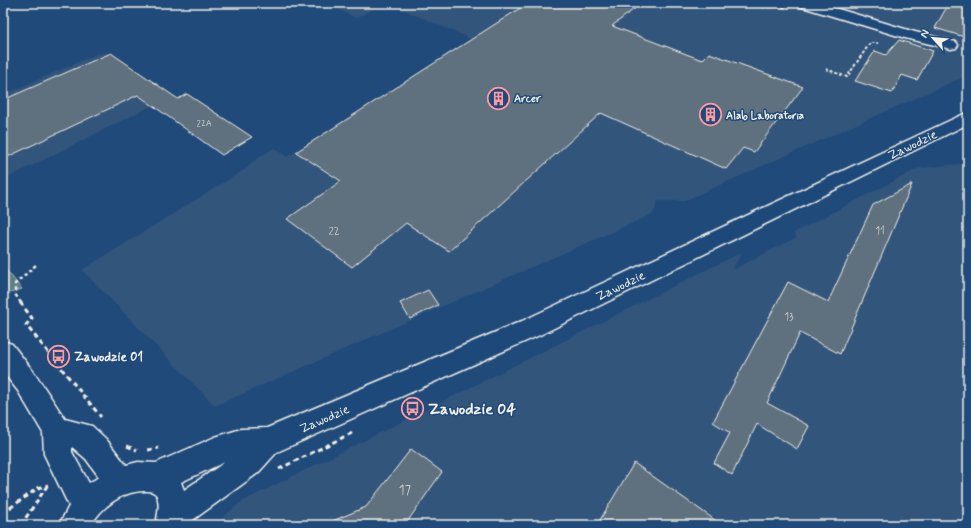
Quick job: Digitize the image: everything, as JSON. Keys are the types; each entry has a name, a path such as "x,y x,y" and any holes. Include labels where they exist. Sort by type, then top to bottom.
{"street":[{"path":"834,3 957,47"},
{"path":"850,3 939,36 957,47"},
{"path":"797,5 957,47"},
{"name":"Zawodzie","path":"156,478 241,443 267,442 531,328 968,117"},
{"path":"3,352 27,383 57,430 58,454 76,519"},
{"path":"57,430 82,436 96,449 120,480"},
{"name":"Zawodzie","path":"172,520 248,463 267,442"},
{"path":"76,519 101,491 120,480 140,475 156,478 165,483 171,492 174,502 172,520"}],"path":[{"path":"748,3 763,7 797,5"},
{"path":"826,69 847,77 870,43 881,43"},
{"path":"37,264 18,278 13,286 14,295 32,318 26,325 105,423"},
{"path":"277,470 355,432"},
{"path":"120,440 126,446 134,449 144,450 168,446"},
{"path":"3,513 38,488 48,485"}],"shaded area":[{"path":"325,3 385,3 356,18"},
{"path":"387,3 968,3 968,75 684,201 658,201 653,214 215,406 82,270 247,168 252,162 274,148 287,157 471,39"},
{"path":"111,53 173,95 3,180 3,95 96,54"},
{"path":"968,163 968,525 214,525 241,502 742,252 732,270 797,237 793,233 919,168"}],"green space":[{"path":"3,266 22,289 7,294 3,289"}],"building":[{"name":"Arcer","path":"528,3 642,3 612,26 702,60 709,53 803,87 754,152 743,148 726,169 601,113 449,251 406,223 352,267 287,219 341,181 296,152"},
{"path":"949,3 968,3 968,38 935,28"},
{"path":"899,40 933,51 917,80 902,75 892,93 855,81 875,51 886,55"},
{"path":"111,53 178,99 187,94 252,137 222,155 138,95 3,159 3,100"},
{"path":"912,184 840,354 800,333 767,403 809,426 797,449 757,424 732,475 714,463 730,433 713,422 788,282 828,302 873,205"},
{"path":"428,290 438,305 410,319 400,303"},
{"path":"411,449 442,472 405,525 323,525 366,507"},
{"path":"634,463 722,525 597,525"}],"place":[{"name":"Arcer","path":"499,98"},
{"name":"Alab Laboratoria","path":"711,115"},
{"name":"Zawodzie 01","path":"59,356"},
{"name":"Zawodzie 04","path":"413,408"}]}
